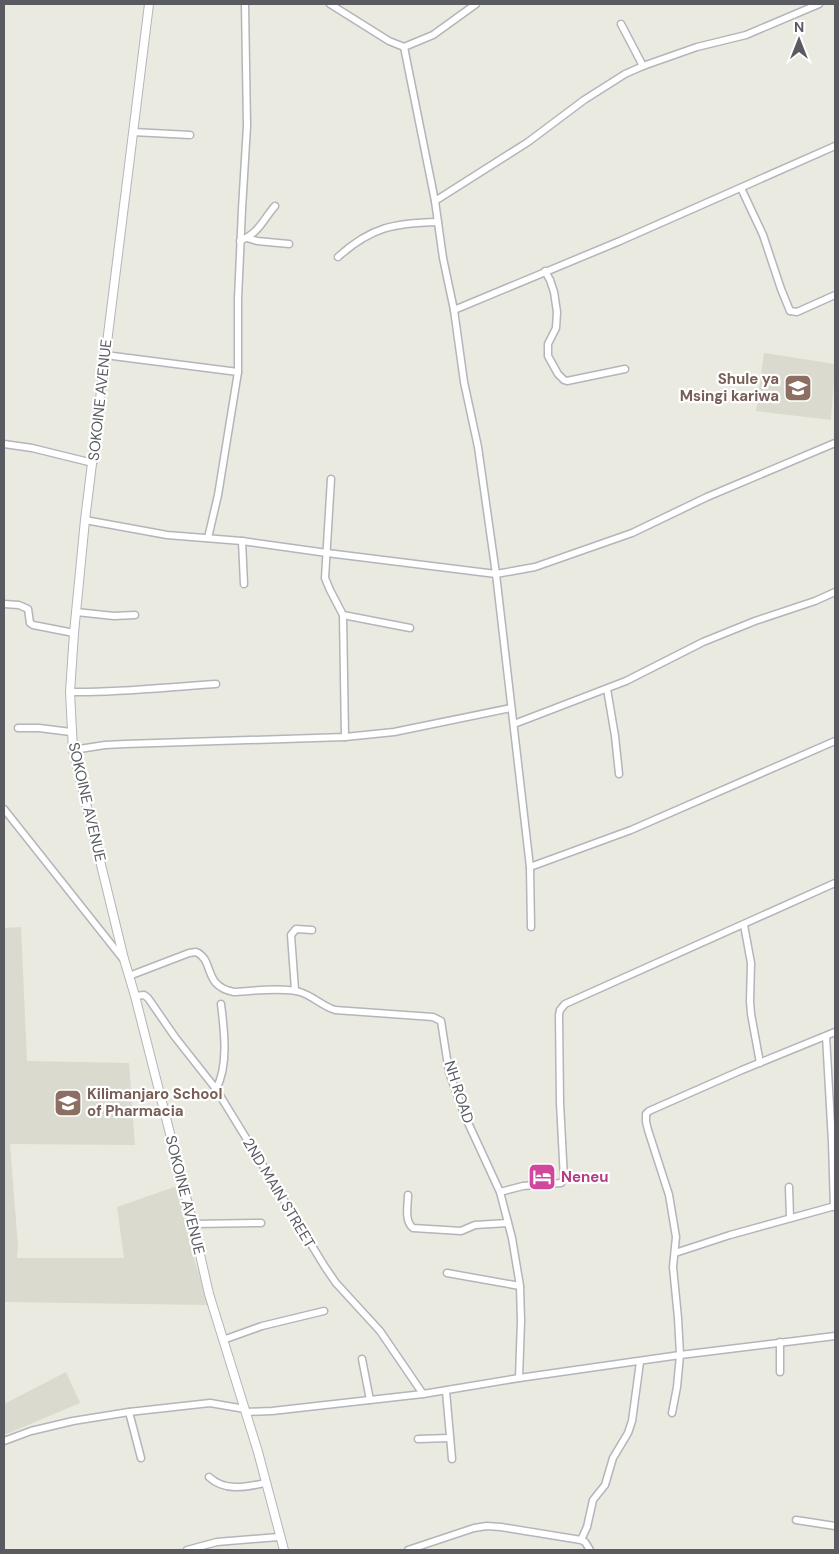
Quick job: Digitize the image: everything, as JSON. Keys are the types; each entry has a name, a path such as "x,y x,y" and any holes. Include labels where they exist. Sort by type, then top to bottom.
{"street":[{"name":"SOKOINE AVENUE","path":"149,4 105,354 76,612 70,692 73,750 209,1294 245,1411 284,1550"},
{"path":"208,538 218,495 238,372 237,318 244,239 247,126 245,4"},
{"path":"330,4 389,41 404,47 433,34 476,4"},
{"path":"435,200 528,142 614,80 643,66 697,47 746,35 819,4"},
{"path":"621,24 643,66"},
{"path":"404,47 435,200 464,382 478,447 496,574 530,867 531,926"},
{"path":"133,132 190,135"},
{"path":"454,310 620,241 835,146"},
{"path":"741,188 763,235 790,311 797,312 835,294"},
{"path":"244,239 251,236 260,227 275,206"},
{"path":"338,257 359,240 373,232 393,225 438,222"},
{"path":"244,239 289,244"},
{"path":"545,271 554,292 557,312 556,328 548,344 548,356 558,374 567,381 625,369"},
{"path":"105,354 238,372"},
{"path":"86,520 167,534 242,541 496,574 535,567 632,533 707,497 835,443"},
{"path":"4,444 32,448 93,463"},
{"path":"331,479 325,578 343,615 345,737"},
{"path":"242,541 244,584"},
{"path":"514,724 607,689 703,642 835,592"},
{"path":"4,604 19,605 28,609 30,623 34,625 74,633"},
{"path":"76,612 114,616 135,615"},
{"path":"343,615 410,628"},
{"path":"70,692 216,684"},
{"path":"607,689 619,774"},
{"path":"73,750 105,745 345,737 394,732 511,708"},
{"path":"18,728 72,732"},
{"path":"530,867 631,830 835,741"},
{"path":"4,809 124,959"},
{"path":"500,1192 523,1186 561,1183 564,1179 560,1103 559,1015 560,1010 565,1004 835,883"},
{"path":"744,925 751,963 751,1014 760,1063"},
{"path":"295,990 291,935 296,929 312,930"},
{"name":"NH ROAD","path":"129,976 196,952 202,956 212,978 219,987 225,990 234,992 295,990 308,995 330,1009 433,1016 441,1021 449,1072 464,1114 500,1192 516,1255 520,1286 521,1321 519,1378"},
{"name":"2ND MAIN STREET","path":"135,996 148,998 175,1037 216,1089 325,1267 336,1283 380,1332 423,1394"},
{"path":"216,1089 222,1076 223,1068 221,1004"},
{"path":"672,1413 680,1355 673,1267 676,1237 664,1179 648,1130 646,1114 835,1032"},
{"path":"674,1253 730,1235 835,1206 826,1036"},
{"path":"789,1187 790,1218"},
{"path":"408,1195 408,1221 413,1228 461,1231 475,1225 508,1223"},
{"path":"193,1224 261,1224"},
{"path":"447,1273 520,1286"},
{"path":"223,1340 262,1326 324,1311"},
{"path":"4,1441 32,1431 73,1421 129,1412 210,1403 245,1411 272,1411 446,1391 519,1378 680,1355 835,1336"},
{"path":"780,1342 780,1372"},
{"path":"362,1359 370,1400"},
{"path":"581,1540 587,1527 592,1500 605,1485 613,1458 628,1433 632,1421 640,1362"},
{"path":"446,1391 452,1459"},
{"path":"129,1412 141,1458"},
{"path":"418,1439 450,1438"},
{"path":"210,1477 216,1483 224,1486 246,1486 265,1483"},
{"path":"796,1520 835,1526"},
{"path":"408,1550 474,1528 487,1526 581,1540 585,1542 590,1550"},
{"path":"187,1550 217,1542 280,1537"}],"shaded area":[{"path":"764,353 835,364 831,420 756,411"},
{"path":"21,927 27,1061 129,1063 135,1145 10,1144 18,1246 17,1258 124,1258 117,1207 177,1186 191,1248 208,1305 4,1302 4,928"},
{"path":"66,1372 80,1403 4,1435 4,1404"}],"place":[{"name":"Shule ya Msingi kariwa","path":"798,388"},
{"name":"Kilimanjaro School of Pharmacia","path":"68,1103"},
{"name":"Neneu","path":"542,1177"}]}
